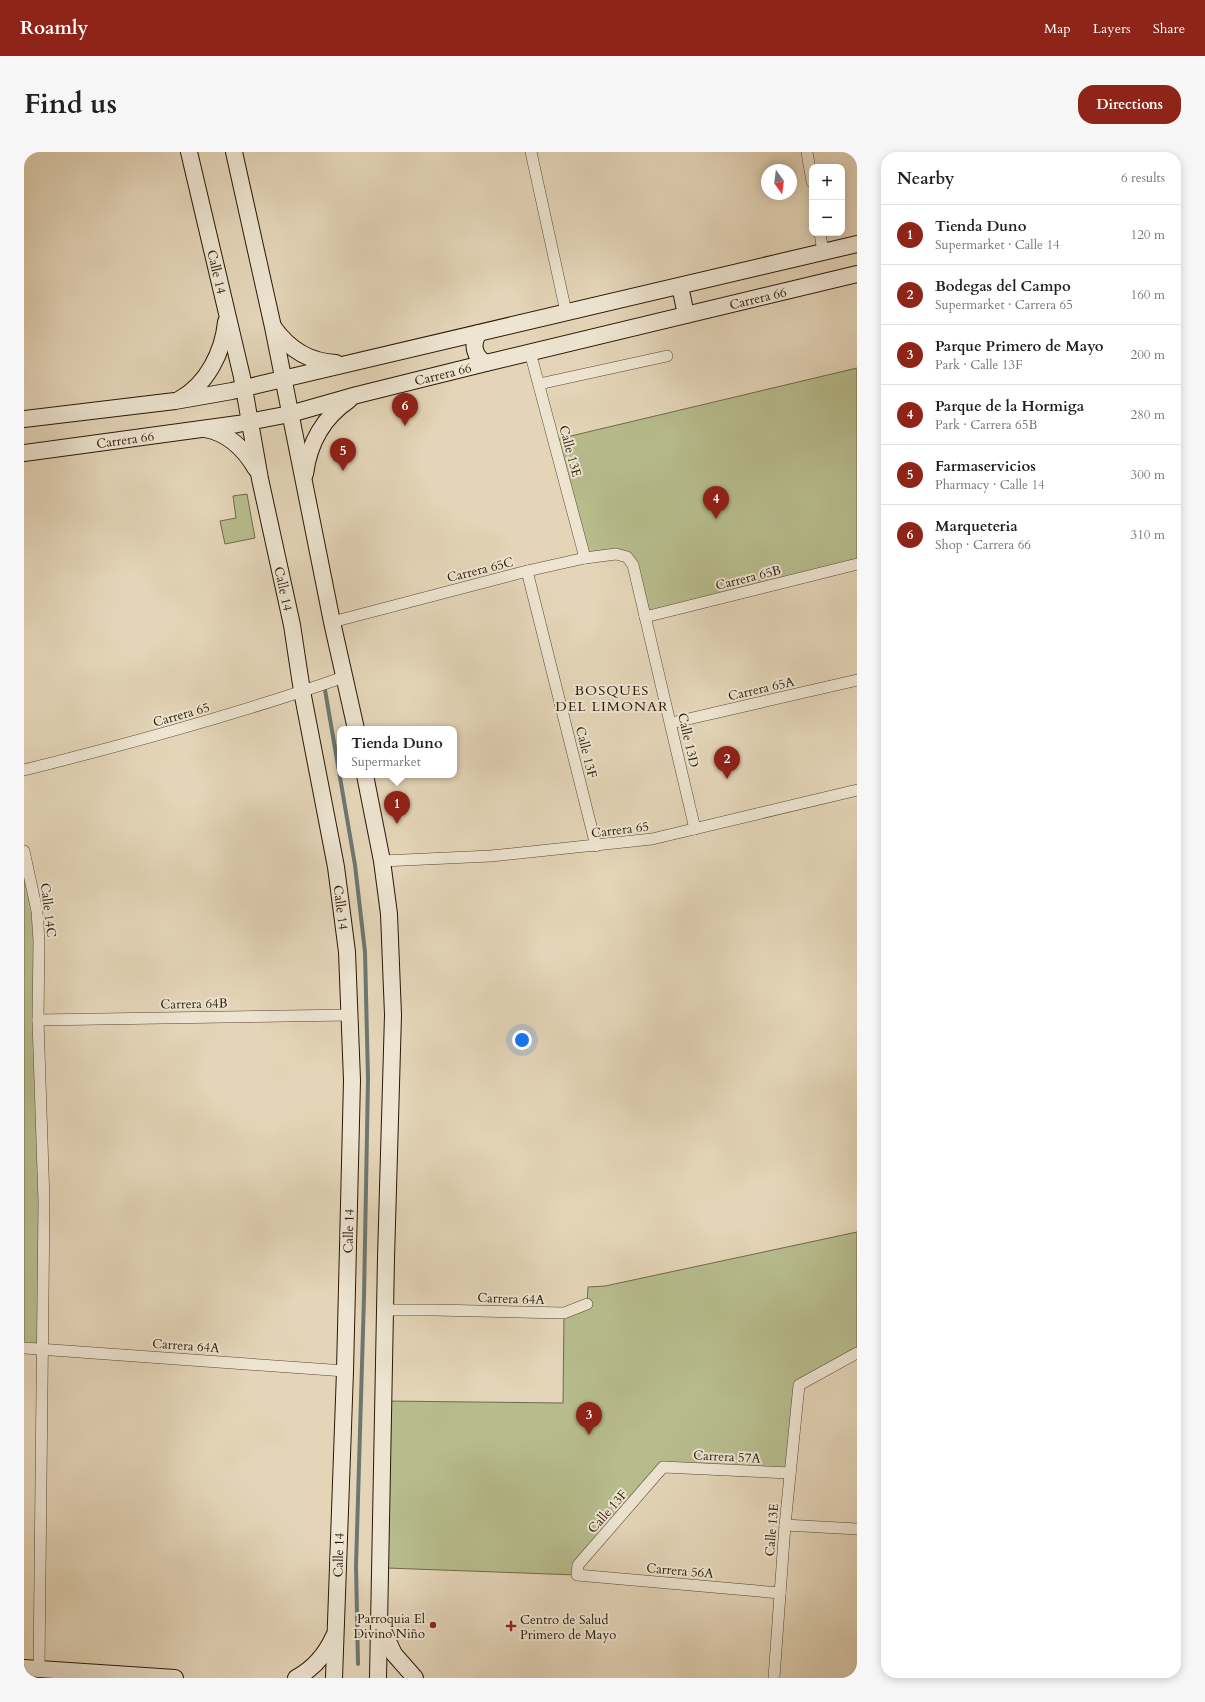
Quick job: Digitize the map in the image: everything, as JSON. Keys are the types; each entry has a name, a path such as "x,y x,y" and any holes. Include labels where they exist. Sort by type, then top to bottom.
{"street":[{"name":"Calle 14","path":"189,152 244,388 260,479 292,625 302,691 336,867 346,952 352,1080 345,1371 334,1678"},
{"path":"234,152 284,379 332,622 355,726"},
{"path":"531,152 566,312"},
{"path":"807,152 809,164"},
{"path":"820,236 823,252"},
{"path":"24,419 175,401 244,388 857,244"},
{"name":"Carrera 66","path":"24,452 249,422 290,414 357,395 530,352 857,274"},
{"path":"680,286 686,315"},
{"path":"175,401 199,384 215,360 224,333 225,305"},
{"path":"273,327 288,345 308,357 331,363 354,362"},
{"path":"479,333 474,342 474,350 478,357 486,363"},
{"name":"Calle 13E","path":"530,352 585,558"},
{"path":"539,384 667,356"},
{"path":"305,485 308,456 321,429 337,409 357,395"},
{"path":"199,428 215,432 234,443 250,460 260,479"},
{"name":"Carrera 65C","path":"332,622 527,571 585,558 616,554 627,557 632,565"},
{"name":"Carrera 65B","path":"645,617 857,564"},
{"name":"Calle 13D","path":"632,565 696,829"},
{"name":"Calle 13F","path":"527,571 596,846"},
{"name":"Carrera 65","path":"24,770 199,724 344,677"},
{"name":"Carrera 65A","path":"671,724 857,680"},
{"path":"366,778 382,861 389,914 393,1015 378,1619 378,1678"},
{"name":"Carrera 65","path":"382,861 491,856 652,839 857,790"},
{"name":"Calle 14C","path":"24,851 37,911 39,941 38,1020 44,1202 42,1349 32,1668"},
{"name":"Carrera 64B","path":"38,1020 350,1015"},
{"name":"Carrera 64A","path":"385,1310 564,1313 587,1304"},
{"name":"Carrera 64A","path":"24,1348 345,1371"},
{"name":"Calle 13E","path":"774,1678 785,1525 799,1385 857,1353"},
{"name":"Calle 13F","path":"577,1575 578,1565 663,1467"},
{"name":"Carrera 57A","path":"663,1467 790,1473"},
{"path":"785,1525 857,1529"},
{"name":"Carrera 56A","path":"577,1575 780,1593"},
{"path":"378,1619 394,1654 415,1678"},
{"path":"296,1678 306,1672 320,1658 331,1642 335,1632"},
{"path":"32,1668 64,1674 175,1678"}],"green space":[{"path":"857,368 857,564 645,617 627,557 585,558 554,440"},
{"path":"247,494 255,538 225,544 220,521 236,518 233,496"},
{"path":"24,851 37,911 42,1349 24,1348"},
{"path":"857,1232 857,1353 799,1385 790,1473 663,1467 578,1565 577,1575 387,1568 384,1401 563,1403 564,1313 587,1304 588,1287 605,1286"}],"waterway":[{"path":"324,684 337,760"},
{"path":"340,778 355,865 365,952 368,1079 364,1297 356,1566 358,1664"}],"place":[{"name":"Marqueteria","path":"405,426"},
{"name":"Farmaservicios","path":"343,471"},
{"name":"Parque de la Hormiga","path":"716,519"},
{"name":"Bodegas del Campo","path":"727,779"},
{"name":"Tienda Duno","path":"397,824"},
{"name":"Parque Primero de Mayo","path":"589,1435"},
{"name":"Parroquia El Divino Niño","path":"433,1625"},
{"name":"Centro de Salud Primero de Mayo","path":"511,1626"}],"district":[{"name":"BOSQUES DEL LIMONAR","path":"612,698"}]}
